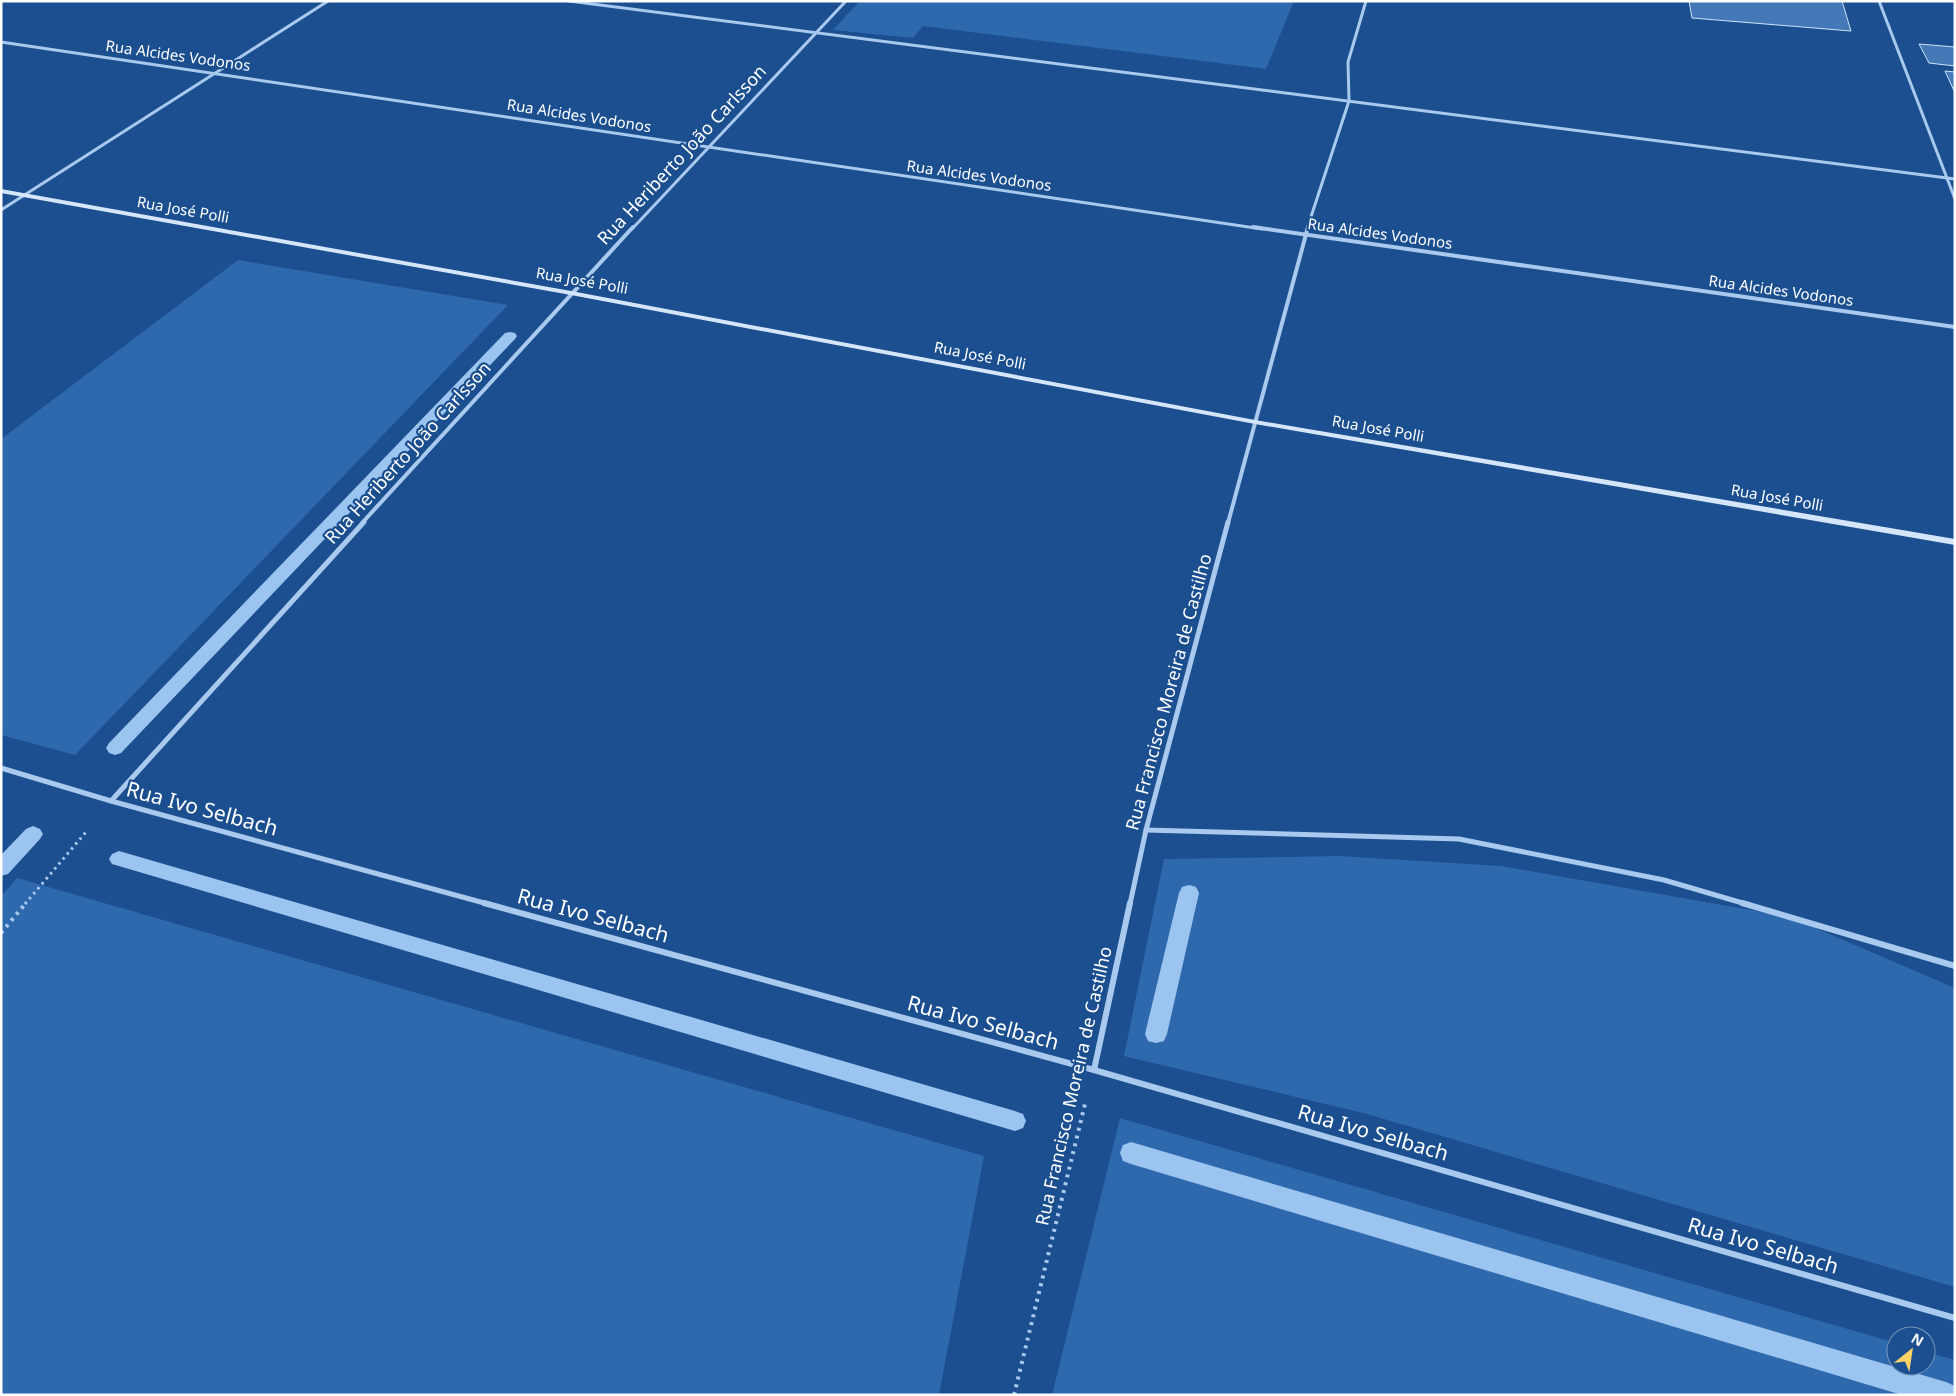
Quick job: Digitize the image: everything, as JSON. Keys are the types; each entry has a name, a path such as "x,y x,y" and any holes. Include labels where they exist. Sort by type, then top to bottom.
{"street":[{"path":"1,210 328,1"},
{"path":"569,1 1955,179"},
{"name":"Rua Heriberto João Carlsson","path":"111,801 571,293 846,1"},
{"name":"Rua Francisco Moreira de Castilho","path":"1094,1070 1146,830 1305,235 1349,101 1348,62 1366,1"},
{"path":"1879,1 1955,199"},
{"name":"Rua Alcides Vodonos","path":"1,42 217,72 1305,235 1955,327"},
{"name":"Rua José Polli","path":"1,191 571,293 1255,422 1955,542"},
{"name":"Rua Ivo Selbach","path":"1,768 111,801 1094,1070 1955,1318"},
{"path":"1146,830 1460,839 1664,880 1955,966"}],"path":[{"path":"1,933 111,801"},
{"name":"Rua Francisco Moreira de Castilho","path":"1014,1395 1094,1070"}],"shaded area":[{"path":"860,1 1294,1 1266,69 923,26 913,38 833,30"},
{"path":"238,260 508,305 75,755 1,735 1,439"},
{"path":"1339,856 1501,866 1790,917 1955,988 1955,1287 1367,1114 1124,1056 1164,859"},
{"path":"17,878 984,1156 939,1395 1,1395 1,896"},
{"path":"1120,1118 1886,1340 1886,1376 1936,1376 1936,1355 1955,1360 1955,1395 1052,1395"}],"building":[{"path":"1689,1 1842,1 1851,31 1692,18"},
{"path":"1919,44 1955,47 1955,66 1929,63"},
{"path":"1945,71 1955,72 1955,93"}],"waterway":[{"path":"115,748 510,336"},
{"path":"1,868 33,834"},
{"path":"119,859 1015,1121"},
{"path":"1156,1034 1189,893"},
{"path":"1131,1153 1946,1395"}]}
